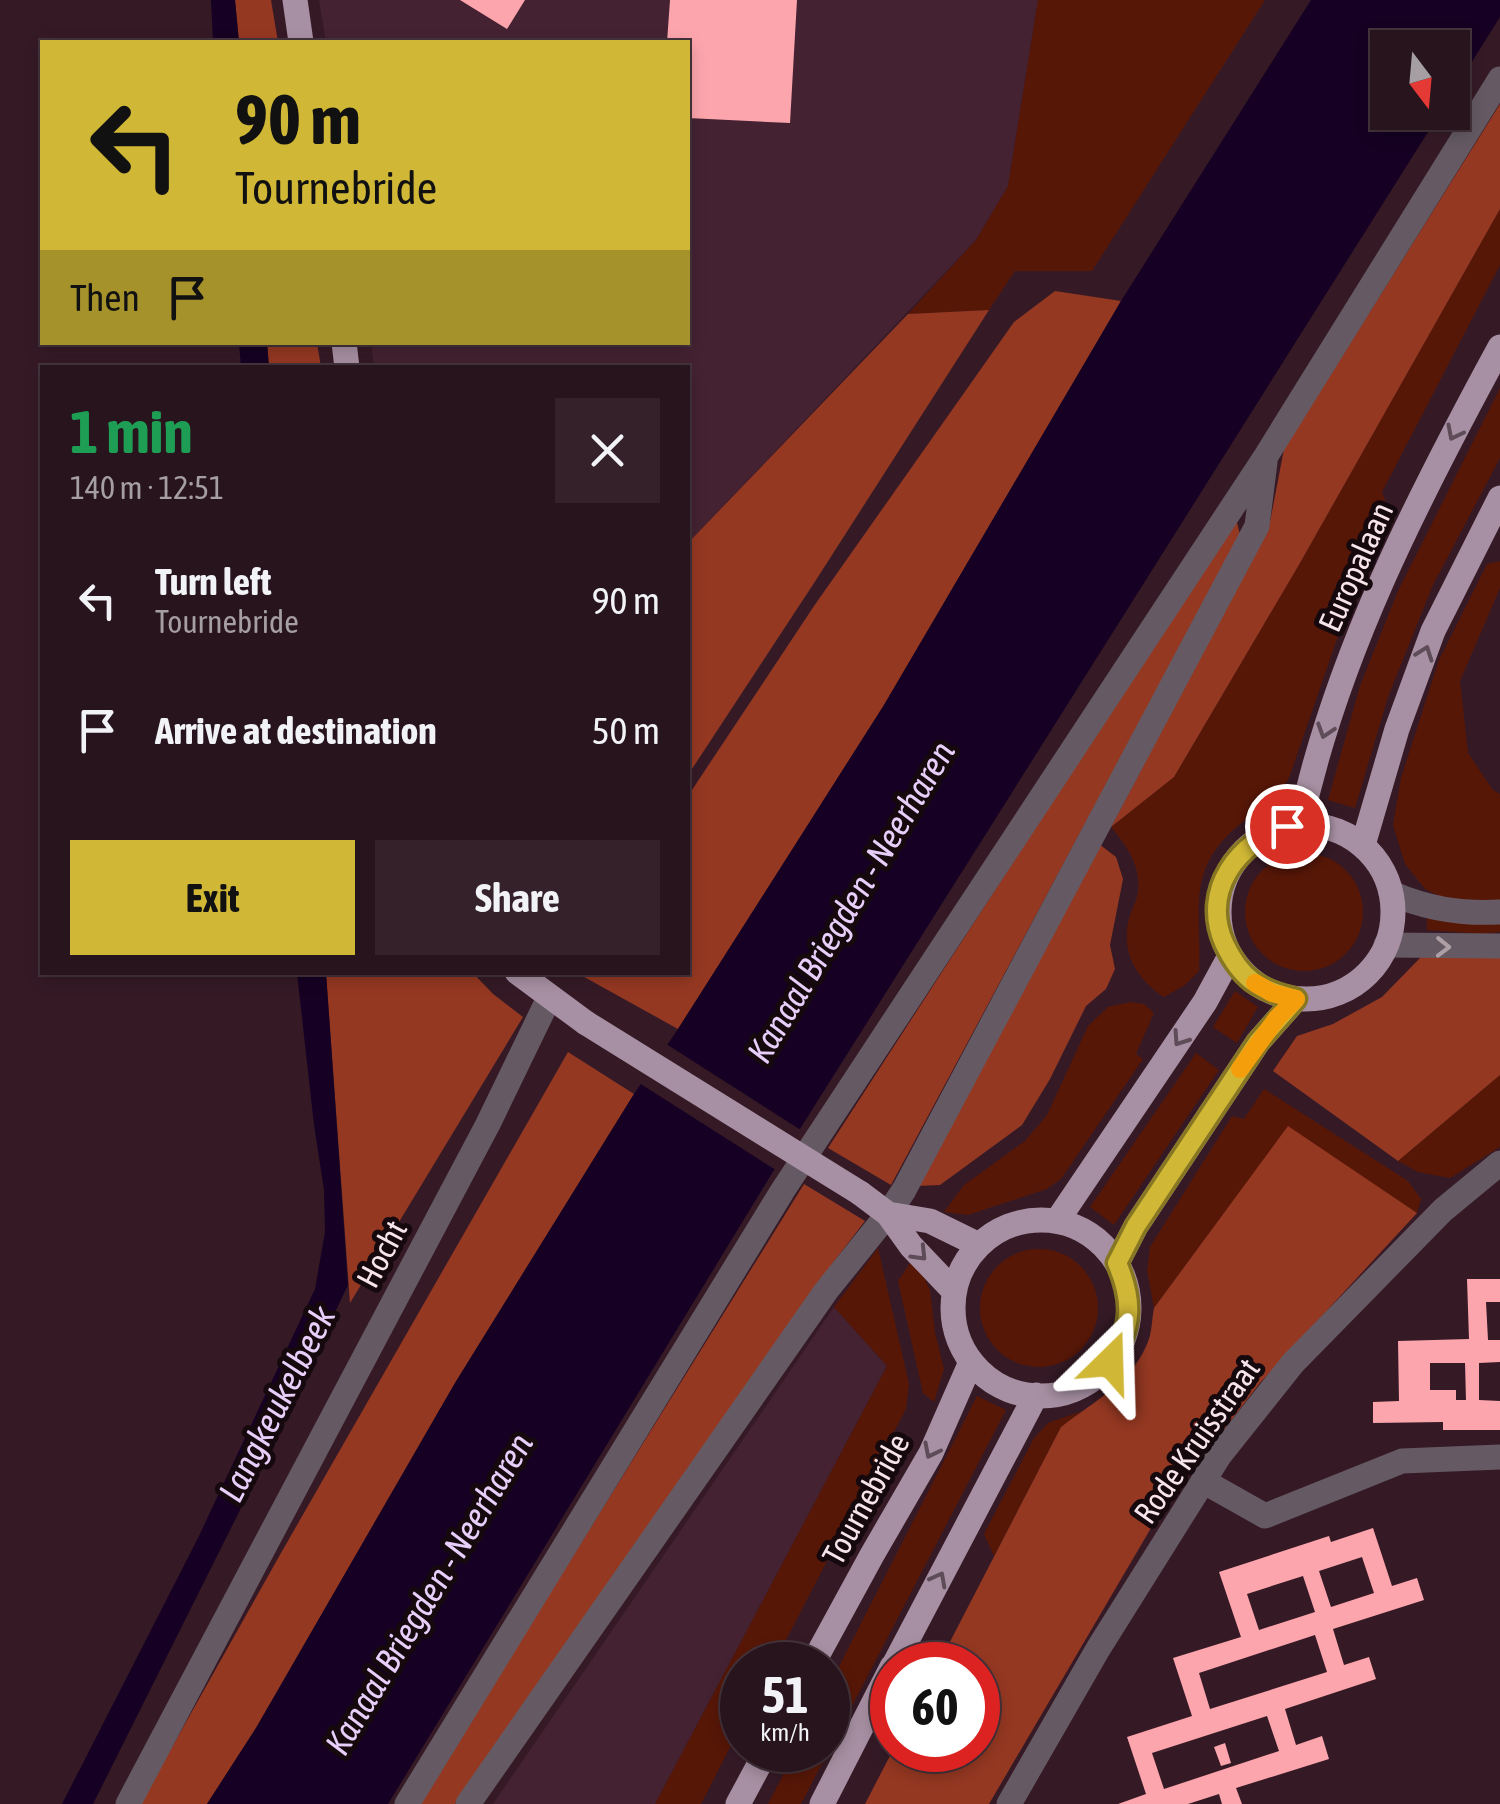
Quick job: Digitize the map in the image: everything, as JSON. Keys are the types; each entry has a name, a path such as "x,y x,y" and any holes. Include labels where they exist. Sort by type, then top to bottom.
{"main road":[{"path":"295,0 301,40"},
{"name":"Europalaan","path":"1300,825 1324,730 1361,631 1402,536 1500,347"},
{"path":"1363,845 1397,729 1433,631 1500,498"},
{"path":"1300,825 1324,826 1363,845 1385,875 1393,914 1386,946 1371,970 1345,990 1326,997 1296,999 1272,993 1250,980 1230,956 1218,916 1218,900 1237,858 1254,840 1300,825"},
{"path":"1058,1221 1205,1002 1230,956"},
{"path":"521,975 586,1023 860,1193 888,1214 911,1246 954,1292"},
{"path":"1117,1263 1136,1226 1258,1042 1296,999"},
{"path":"888,1214 930,1220 978,1245"},
{"path":"1058,1221 1086,1232 1117,1263 1126,1284 1128,1320 1118,1351 1086,1383 1064,1393 1018,1393 980,1372 962,1348 952,1311 954,1292 966,1260 978,1245 1019,1222 1058,1221"},
{"name":"Tournebride","path":"825,1642 931,1453 971,1362"},
{"path":"906,1642 1036,1396"},
{"path":"822,1804 870,1711"},
{"path":"738,1804 755,1772"}],"street":[{"path":"408,1804 784,1190 1266,456 1500,79"},
{"path":"468,1804 826,1291 910,1180 1256,526 1266,456"},
{"path":"1391,894 1448,911 1500,912"},
{"path":"1386,946 1500,946"},
{"name":"Hocht","path":"128,1804 488,1124 549,998"},
{"name":"Rode Kruisstraat","path":"1009,1804 1098,1649 1219,1456 1293,1363 1443,1210 1500,1164"},
{"path":"1203,1480 1265,1516 1402,1461 1500,1457"}],"shaded area":[{"path":"235,0 271,0 278,40 239,40"},
{"path":"319,0 1038,0 1008,186 976,240 690,541 690,365 374,365 371,345 690,345 690,40 326,40"},
{"path":"1038,0 1265,0 1092,271 1015,271 989,310 908,314 976,240 1008,186"},
{"path":"1500,104 1500,209 1174,777 1111,827 1269,527 1284,449"},
{"path":"1500,209 1500,265 1382,492 1391,517 1337,639 1289,778 1273,799 1221,842 1210,859 1200,893 1199,971 1164,997 1140,975 1130,956 1127,935 1138,892 1137,874 1127,849 1111,827 1174,777"},
{"path":"1055,291 1121,301 884,705 678,1029 581,975 690,975 690,793 814,606 1014,322"},
{"path":"989,310 690,772 690,541 908,314"},
{"path":"267,345 317,345 321,365 269,365"},
{"path":"1500,388 1500,458 1433,585 1388,697 1355,808 1328,800 1360,686 1398,591"},
{"path":"1236,518 1240,535 891,1185 828,1148"},
{"path":"1500,561 1500,588 1460,681 1468,753 1493,790 1500,794 1500,900 1449,901 1425,889 1405,864 1393,825 1401,778 1439,660 1487,564"},
{"path":"1099,844 1116,857 1123,879 1110,945 1115,969 1106,989 1086,1006 1022,1125 940,1185 917,1186"},
{"path":"1304,853 1326,858 1346,870 1358,890 1363,912 1358,934 1346,954 1326,966 1304,971 1282,966 1262,954 1250,934 1245,912 1250,890 1262,870 1282,858"},
{"path":"1427,916 1500,918 1500,932 1427,930"},
{"path":"1500,953 1500,1075 1398,1161 1273,1071 1297,1036 1333,1024 1382,997 1421,957"},
{"path":"326,975 475,975 523,1017 350,1303"},
{"path":"1235,991 1258,1007 1237,1043 1213,1027"},
{"path":"1130,1002 1144,1004 1154,1013 1136,1054 1143,1059 1061,1179 1047,1189 968,1215 944,1212 964,1185 1025,1141 1047,1115 1088,1026 1108,1007"},
{"path":"568,1052 634,1094 455,1383 256,1728 207,1804 140,1804 281,1553"},
{"path":"1196,1053 1219,1070 1114,1225 1090,1207"},
{"path":"1500,1075 1500,1147 1450,1178 1418,1172 1398,1161"},
{"path":"1264,1089 1408,1181 1421,1199 1417,1213 1288,1127 1154,1308 1147,1271 1150,1247 1232,1116 1244,1119"},
{"path":"1288,1126 1417,1213 1260,1383 1161,1511 989,1804 865,1804 882,1772 1000,1772 1000,1642 950,1642 1061,1427 1112,1389 1134,1367 1149,1339 1154,1308"},
{"path":"804,1184 865,1221 630,1563 455,1804 419,1804"},
{"path":"878,1248 909,1384 906,1409 785,1642 741,1642 887,1366 834,1307"},
{"path":"1039,1249 1061,1254 1081,1266 1093,1286 1098,1308 1093,1330 1081,1350 1061,1362 1039,1367 1017,1362 997,1350 985,1330 980,1308 985,1286 997,1266 1017,1254"},
{"path":"912,1260 930,1290 944,1369 934,1402 923,1393 898,1281"},
{"path":"834,1307 887,1366 741,1642 720,1642 720,1681 655,1804 493,1804"},
{"path":"977,1396 1006,1410 885,1642 870,1642 870,1671 850,1710 850,1645"},
{"path":"1082,1411 1061,1427 994,1556 984,1534 1034,1438 1048,1423"},
{"path":"720,1681 720,1767 701,1804 655,1804"},
{"path":"785,1772 818,1772 801,1804 768,1804"}],"water":[{"path":"211,0 235,0 239,40 213,40"},
{"name":"Kanaal Briegden - Neerharen","path":"1311,0 1500,0 1500,17 1470,65 1470,30 1370,30 1370,130 1429,130 771,1175 388,1804 207,1804 256,1728 455,1383 634,1094 884,705 1121,301"},
{"path":"239,345 267,345 269,365 241,365"},
{"name":"Langkeukelbeek","path":"297,975 326,975 348,1285 93,1804 62,1804 198,1538 315,1289 325,1232 324,1190"}],"pier":[{"path":"663,1042 804,1132 779,1172 636,1081"}],"building":[{"path":"460,0 525,0 507,29"},
{"path":"670,0 797,0 790,123 690,118 690,40 667,40"},
{"path":"1467,1279 1500,1279 1500,1302 1486,1302 1488,1340 1500,1340 1500,1362 1479,1363 1479,1400 1500,1401 1500,1430 1443,1430 1443,1422 1373,1423 1373,1402 1399,1401 1398,1341 1469,1339","holes":["1430,1363 1465,1363 1466,1400 1456,1400 1456,1390 1430,1390"]},
{"path":"1373,1528 1392,1586 1417,1578 1424,1600 1333,1629 1344,1665 1369,1657 1376,1679 1285,1709 1296,1745 1322,1736 1329,1759 1236,1788 1242,1804 1222,1804 1219,1794 1188,1804 1118,1804 1146,1794 1127,1737 1192,1716 1173,1658 1241,1637 1219,1572 1329,1536 1331,1542","holes":["1362,1557 1374,1593 1331,1607 1319,1571","1303,1576 1315,1612 1259,1630 1247,1594","1315,1635 1327,1672 1210,1709 1199,1673","1267,1716 1279,1751 1164,1789 1152,1753"]},
{"path":"1225,1743 1231,1763 1221,1766 1214,1747"}],"slow traffic":[{"path":"1240,1069 1296,999 1272,993 1255,983"}],"route":[{"path":"1110,1362 1124,1339 1128,1320 1126,1284 1117,1263 1136,1226 1258,1042 1296,999 1272,993 1250,980 1230,956 1218,916 1222,885 1237,858 1254,840 1287,826"}]}
